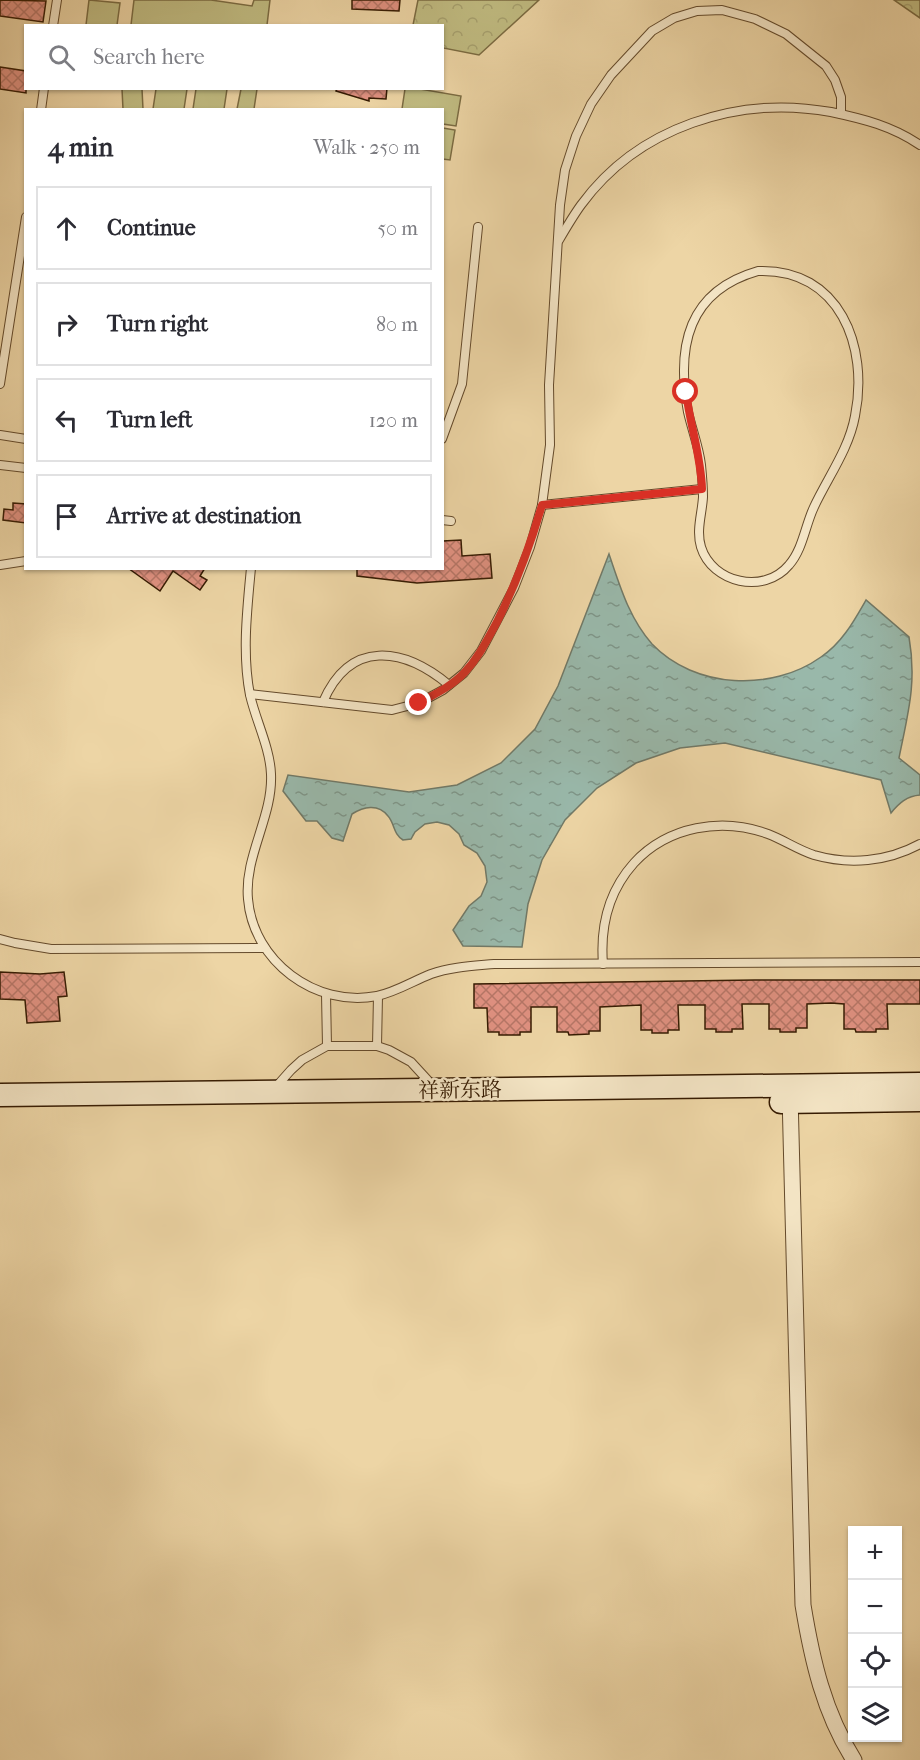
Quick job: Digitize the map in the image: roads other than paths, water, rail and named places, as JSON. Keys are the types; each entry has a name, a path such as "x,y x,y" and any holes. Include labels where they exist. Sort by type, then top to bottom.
{"street":[{"name":"祥新东路","path":"0,1111 790,1094 920,1084"},
{"name":"祥新东路","path":"0,1095 436,1090 790,1094 920,1100"},
{"path":"790,1094 803,1605 812,1657 826,1705 854,1760"}],"lane":[{"path":"53,24 57,0"},
{"path":"250,694 392,710 419,703 449,685 464,673 481,651 514,588 530,548 542,505 550,445 549,385 560,205 565,170 576,136 591,104 611,75 652,31 674,18 697,11 722,10 755,19 786,34 826,66 836,80 841,97 841,114"},
{"path":"41,108 44,90"},
{"path":"559,240 582,204 610,173 643,147 681,126 721,113 763,107 806,108 863,118 885,125 920,145"},
{"path":"444,434 462,384 478,227"},
{"path":"0,384 24,230"},
{"path":"778,270 800,277 820,288 836,304 848,324 856,354 859,386 855,417 846,447 826,480 810,515 798,552 788,567 774,577 757,582 739,582 723,575 709,563 701,547 698,529 702,489 701,463 688,411 685,373 689,334 696,316 707,299 722,286 739,277 758,271 778,270"},
{"path":"0,435 24,439"},
{"path":"0,465 24,468"},
{"path":"542,505 702,489"},
{"path":"0,565 24,561"},
{"path":"251,570 247,603 246,656 250,694 268,753 271,774 270,794 249,872 248,898 253,924 264,948 281,968 302,984 326,994 352,998 378,996 432,974 473,966 920,962"},
{"path":"323,702 330,685 343,671 358,660 377,655 397,657 416,663 434,672 449,685"},
{"path":"603,964 601,940 605,916 613,894 625,874 641,856 660,842 682,832 705,826 748,828 812,854 836,860 861,861 886,858 920,844"},
{"path":"0,939 51,949 264,948"},
{"path":"326,994 327,1046"},
{"path":"377,1046 378,996"},
{"path":"272,1092 296,1065 327,1046 377,1046 389,1050 411,1062 436,1090"}],"water":[{"path":"609,554 631,613 652,644 670,659 690,670 711,677 757,680 780,676 801,668 821,657 835,645 847,631 866,600 909,637 912,684 899,758 920,775 920,795 904,801 891,813 881,780 725,743 680,748 636,763 597,788 565,820 542,860 528,904 522,947 463,946 453,930 469,906 481,896 487,882 485,866 477,853 464,845 459,834 449,825 437,822 425,824 415,832 411,839 403,840 397,835 384,812 370,808 352,814 343,841 332,838 317,821 306,821 283,791 288,775 409,792 457,785 501,763 535,729 558,686"}]}
